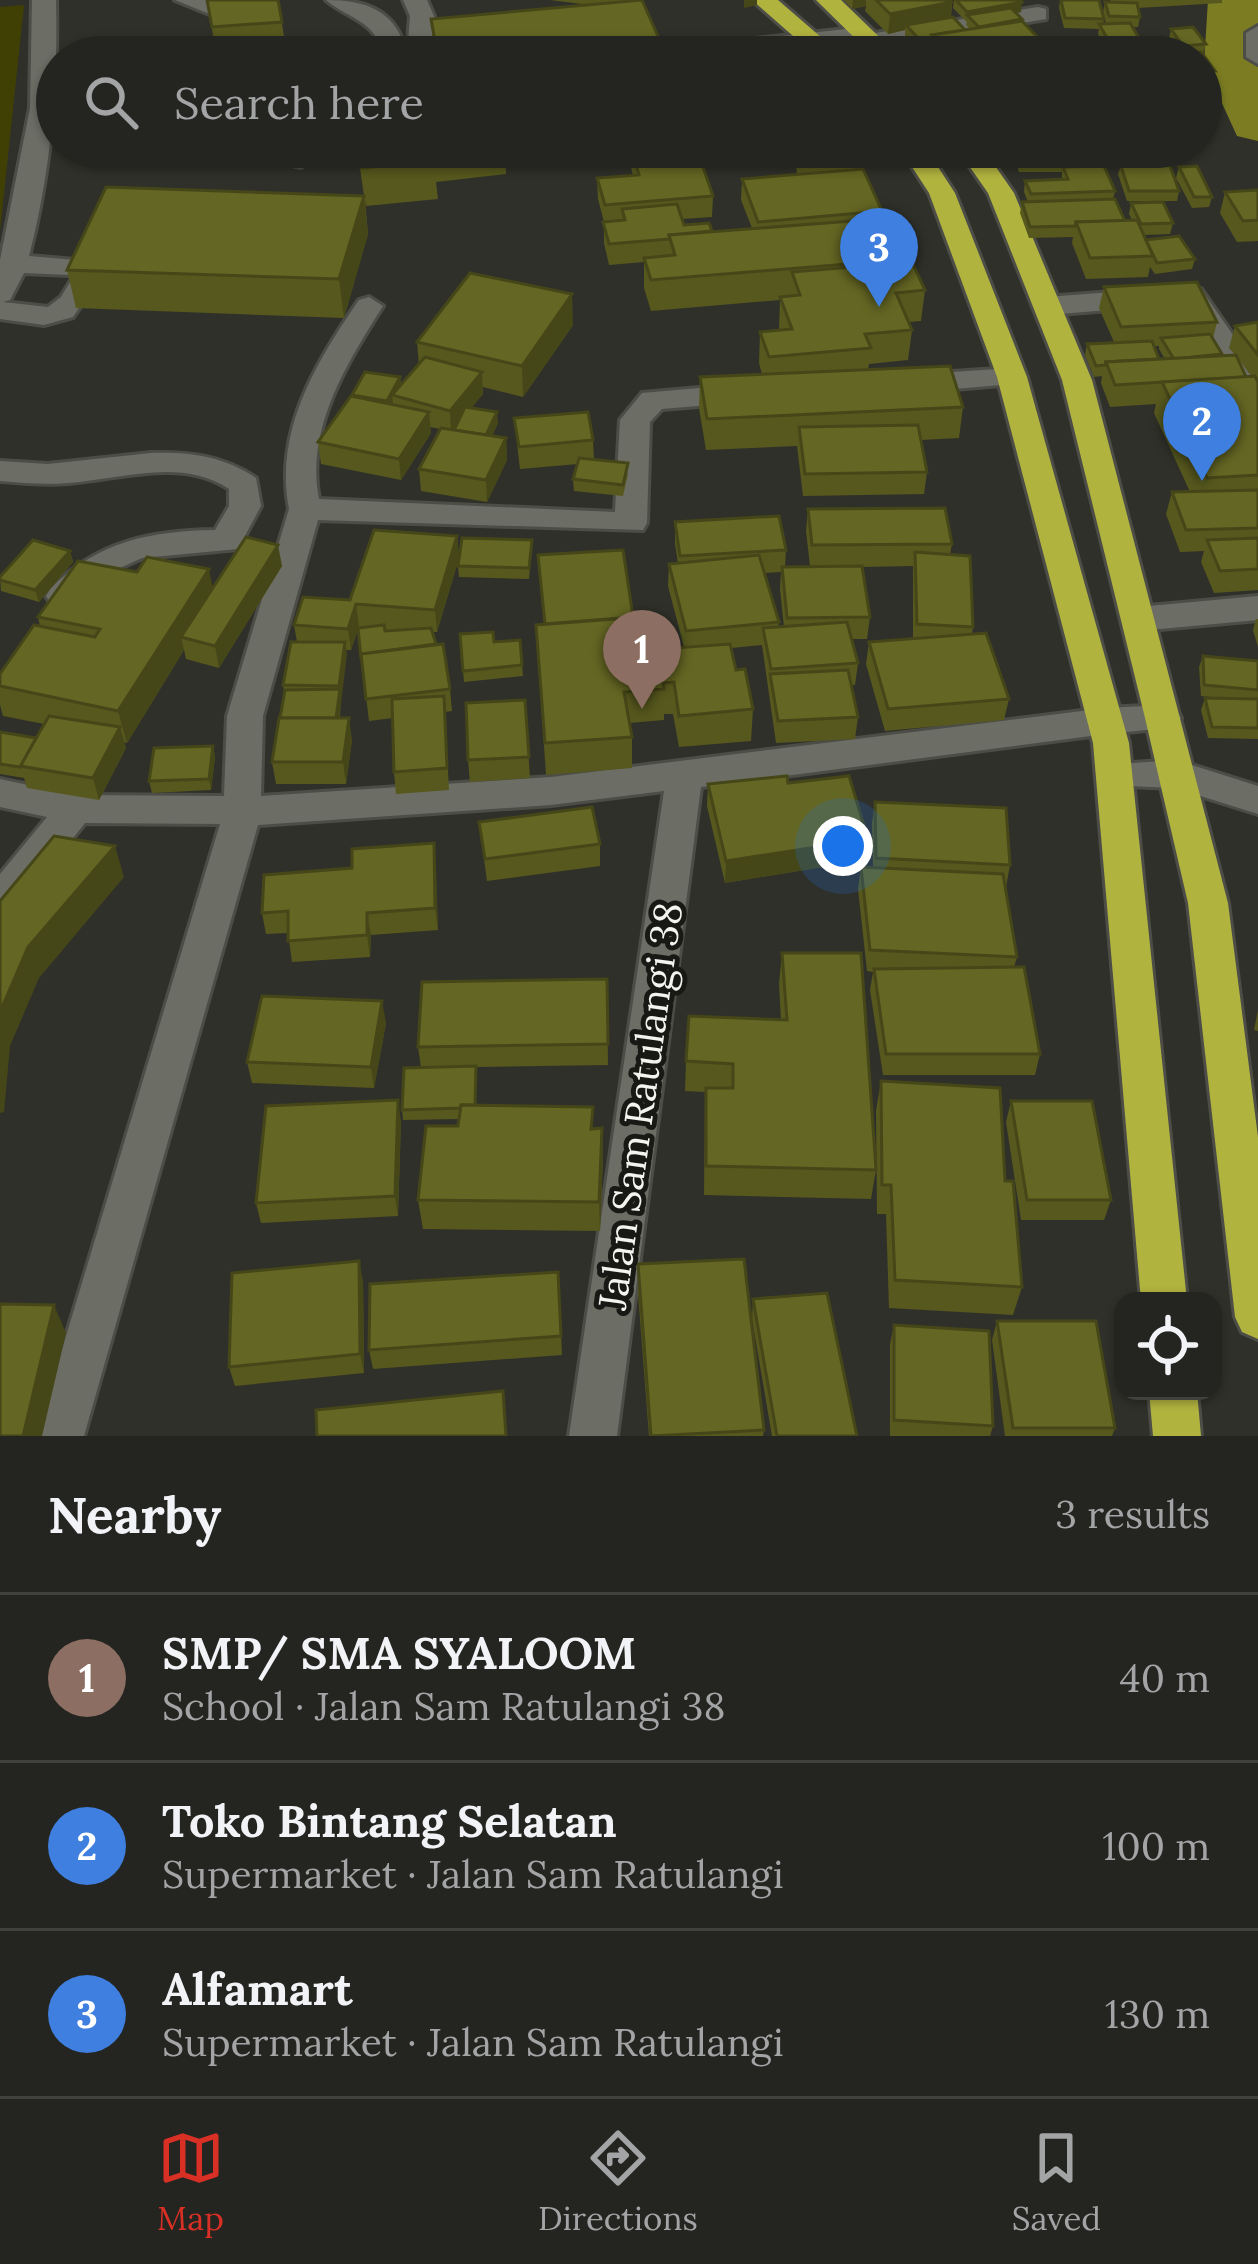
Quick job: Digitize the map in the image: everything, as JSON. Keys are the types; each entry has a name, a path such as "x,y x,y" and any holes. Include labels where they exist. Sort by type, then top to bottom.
{"highway":[{"path":"764,0 807,36"},
{"path":"828,0 866,36"},
{"path":"926,168 942,193 1012,377 1106,721 1117,776 1163,1292"},
{"path":"984,168 1001,193 1077,380 1208,903 1258,1317"},
{"path":"1174,1400 1177,1436"}],"street":[{"path":"44,0 47,36"},
{"path":"187,0 212,8 247,0"},
{"path":"338,0 384,22 392,36"},
{"path":"415,0 422,16 421,36"},
{"path":"918,36 1038,14"},
{"path":"1258,33 1258,58"},
{"path":"0,294 14,264 42,168"},
{"path":"0,310 49,317 61,314 73,308 88,275 77,267 14,264"},
{"path":"1047,306 1191,295 1258,393"},
{"path":"60,1436 242,814 245,716 305,509 299,473 313,413 337,355 368,306"},
{"path":"870,386 1012,377"},
{"path":"305,509 631,523 635,420 653,400 779,391"},
{"path":"0,471 51,475 140,464 200,465 220,468 245,485 245,506 226,541 164,542 112,553 85,571 42,619"},
{"path":"1138,619 1258,608"},
{"path":"0,794 75,809 242,814 684,776 1106,721 1163,718"},
{"path":"1117,776 1176,774 1258,800"},
{"name":"Jalan Sam Ratulangi 38","path":"593,1436 684,776"},
{"path":"0,902 75,809"}],"shaded area":[{"path":"24,5 0,231 0,7"}],"building":[{"path":"207,0 278,0 282,22 212,27"},
{"path":"642,0 658,36 434,36 431,19"},
{"path":"876,0 950,0 952,2 890,14"},
{"path":"956,0 1020,0 1022,2 967,12"},
{"path":"1061,0 1099,0 1104,19 1065,18"},
{"path":"1105,2 1137,3 1140,17 1109,16"},
{"path":"1011,8 1022,19 979,27 967,15"},
{"path":"953,17 965,30 916,36 906,25"},
{"path":"1022,21 1036,36 933,36"},
{"path":"1130,23 1138,36 1106,36 1099,24"},
{"path":"1193,27 1200,36 1176,36 1171,29"},
{"path":"637,168 703,168 713,196 605,205 597,178 639,175"},
{"path":"1063,168 1105,168 1115,191 1031,194 1025,181 1068,179"},
{"path":"1122,168 1171,168 1179,191 1129,191"},
{"path":"1180,168 1198,168 1212,197 1194,197"},
{"path":"863,169 882,211 758,222 742,179"},
{"path":"106,187 364,196 339,279 67,270"},
{"path":"1258,190 1258,220 1243,221 1225,192"},
{"path":"1115,199 1125,221 1076,222 1075,226 1030,227 1022,202"},
{"path":"1163,202 1173,223 1141,224 1131,203"},
{"path":"677,204 684,225 709,223 712,231 609,244 603,222 625,220 622,209"},
{"path":"891,218 910,259 651,280 644,258 675,255 669,235"},
{"path":"1137,220 1153,256 1090,258 1076,222"},
{"path":"1179,236 1195,259 1157,263 1146,240"},
{"path":"912,262 925,290 896,293 912,330 865,334 871,348 769,357 760,332 792,329 780,297 800,295 792,272"},
{"path":"470,273 572,294 522,366 417,342"},
{"path":"1197,282 1217,322 1121,327 1104,287"},
{"path":"1258,322 1258,355 1235,326"},
{"path":"1210,334 1222,354 1174,359 1161,338"},
{"path":"1152,341 1159,359 1096,366 1087,344"},
{"path":"1236,355 1246,377 1115,385 1106,362"},
{"path":"425,357 482,372 450,411 392,395"},
{"path":"950,366 963,407 707,419 700,377"},
{"path":"365,372 400,377 387,401 352,395"},
{"path":"1255,376 1258,475 1207,478 1162,382"},
{"path":"351,396 429,412 399,459 318,442"},
{"path":"465,407 497,412 486,435 454,430"},
{"path":"588,412 593,440 519,447 514,418"},
{"path":"918,425 927,472 805,474 799,427"},
{"path":"441,428 506,438 486,480 419,469"},
{"path":"579,458 628,463 623,485 573,479"},
{"path":"1258,490 1258,528 1186,530 1172,492"},
{"path":"945,508 952,544 812,545 808,509"},
{"path":"779,516 786,550 680,556 675,522"},
{"path":"374,530 457,536 435,610 356,604 348,629 294,625 303,597 350,600"},
{"path":"246,537 278,545 215,646 181,637"},
{"path":"462,538 532,540 529,568 458,566"},
{"path":"1258,538 1258,569 1220,571 1207,540"},
{"path":"33,540 70,551 35,590 0,580 0,577"},
{"path":"623,550 633,617 545,624 538,555"},
{"path":"915,552 970,556 973,627 917,624"},
{"path":"759,555 779,622 686,631 669,564"},
{"path":"147,557 209,569 118,711 0,686 0,674 34,625 95,637 100,629 38,617 78,561 137,572"},
{"path":"862,566 870,617 787,618 782,567"},
{"path":"655,616 661,649 730,644 736,670 745,669 753,709 679,716 674,682 663,683 664,689 624,692 632,737 545,743 536,625"},
{"path":"847,622 858,663 771,669 763,628"},
{"path":"384,625 385,631 431,628 436,644 361,654 361,659 358,628"},
{"path":"493,632 494,642 520,640 522,665 463,671 460,634"},
{"path":"986,633 1009,699 888,709 869,642"},
{"path":"291,642 345,642 339,686 283,685"},
{"path":"443,644 450,689 366,699 361,654"},
{"path":"1203,656 1258,661 1258,690 1204,685"},
{"path":"848,670 858,717 778,721 770,674"},
{"path":"340,689 336,718 280,718 285,690"},
{"path":"444,696 447,768 394,772 392,699"},
{"path":"1205,698 1258,699 1258,728 1212,727"},
{"path":"525,700 529,757 468,760 466,703"},
{"path":"49,716 120,727 93,778 20,766"},
{"path":"279,718 349,718 343,762 272,762"},
{"path":"0,732 36,738 20,767 0,764"},
{"path":"213,746 209,779 149,781 154,748"},
{"path":"787,776 788,783 849,776 868,839 726,861 708,784"},
{"path":"875,802 1006,808 1010,865 876,858"},
{"path":"592,807 600,844 485,859 479,822"},
{"path":"54,836 115,846 28,947 0,1012 0,901"},
{"path":"434,843 435,908 367,913 367,935 288,941 288,911 262,913 264,875 352,868 352,849"},
{"path":"861,867 1003,874 1017,957 870,950"},
{"path":"782,953 861,953 876,1170 706,1166 706,1088 733,1088 733,1064 686,1061 689,1016 787,1020"},
{"path":"1024,967 1040,1054 886,1054 874,969"},
{"path":"607,979 608,1044 418,1047 422,982"},
{"path":"262,996 382,1001 371,1067 247,1062"},
{"path":"476,1066 475,1105 402,1110 404,1068"},
{"path":"881,1081 1000,1088 1005,1181 1013,1181 1022,1287 895,1280 891,1185 882,1185"},
{"path":"398,1100 395,1196 256,1203 266,1106"},
{"path":"1011,1101 1092,1101 1111,1200 1027,1200"},
{"path":"461,1105 593,1107 591,1129 602,1128 599,1202 418,1200 426,1126 458,1126"},
{"path":"744,1259 764,1430 651,1436 638,1264"},
{"path":"359,1261 360,1354 229,1367 232,1273"},
{"path":"558,1272 561,1336 369,1350 370,1284"},
{"path":"827,1293 857,1436 777,1436 753,1299"},
{"path":"0,1304 54,1305 23,1436 0,1436"},
{"path":"997,1321 1096,1321 1115,1428 1013,1428"},
{"path":"894,1325 989,1331 993,1426 894,1420"},
{"path":"503,1391 506,1436 317,1436 316,1410"}],"waterway":[{"path":"1235,0 1232,64 1258,123"}],"place":[{"name":"Alfamart","path":"879,307"},
{"name":"Toko Bintang Selatan","path":"1202,481"},
{"name":"SMP/ SMA SYALOOM","path":"642,709"}]}
